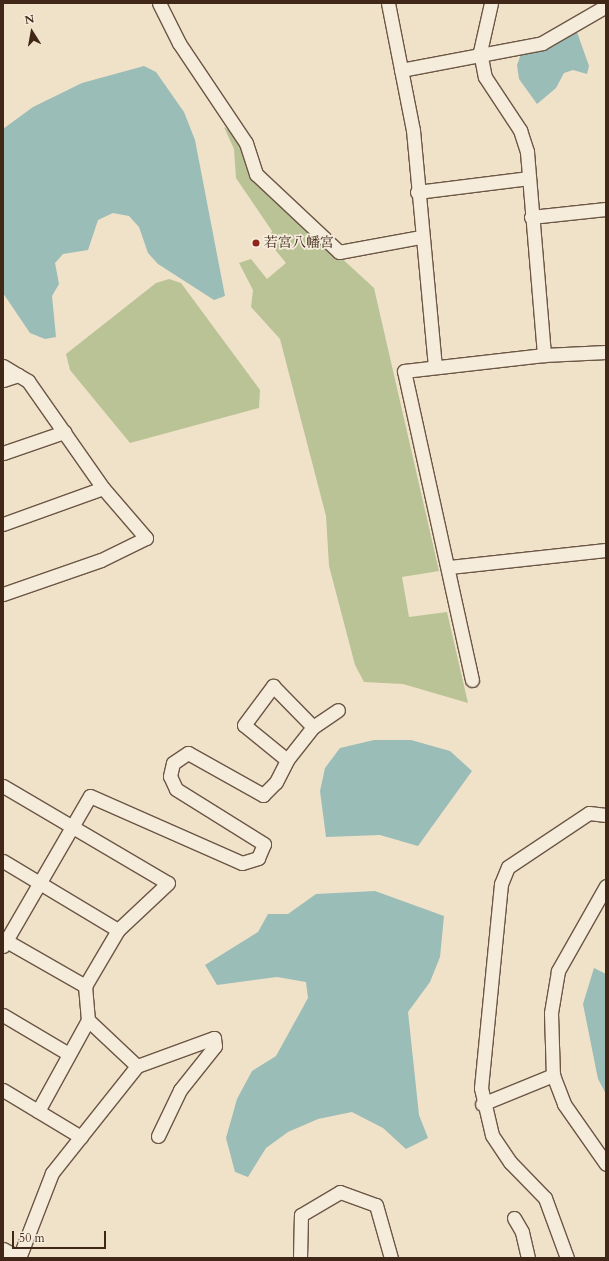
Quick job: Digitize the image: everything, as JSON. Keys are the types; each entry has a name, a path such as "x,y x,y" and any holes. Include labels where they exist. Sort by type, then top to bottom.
{"street":[{"path":"160,3 180,43 246,143 256,174 339,252 420,237"},
{"path":"388,3 413,130 420,237 434,367"},
{"path":"491,3 480,52 485,77 520,130 527,152 531,217 544,355"},
{"path":"401,70 480,52 542,43 606,6"},
{"path":"417,192 529,178"},
{"path":"531,217 606,209"},
{"path":"472,680 449,567 404,371 544,355 606,352"},
{"path":"3,366 28,381 103,488 146,538 101,560 3,594"},
{"path":"3,380 18,375"},
{"path":"3,453 64,432"},
{"path":"3,524 103,488"},
{"path":"449,567 606,550"},
{"path":"288,760 244,726 273,686 313,727"},
{"path":"86,986 4,942 90,796 242,863 258,858 264,844 176,789 170,776 173,763 188,754 264,795 276,782 288,760 313,727 338,710"},
{"path":"3,786 72,828 168,883 118,930 86,986 88,1020 67,1052 38,1111"},
{"path":"567,1258 545,1198 510,1162 492,1135 482,1104 501,884 508,867 589,813 606,815"},
{"path":"3,861 118,930"},
{"path":"606,886 558,971 551,1013 553,1075 564,1104 606,1164"},
{"path":"3,1015 67,1052"},
{"path":"88,1020 137,1066"},
{"path":"3,1249 19,1258 52,1173 137,1066 214,1038 215,1046 180,1090 158,1136"},
{"path":"482,1104 553,1075"},
{"path":"4,1095 38,1111 81,1137"},
{"path":"300,1258 301,1215 340,1192 376,1205 391,1258"},
{"path":"514,1218 522,1232 528,1258"}],"green space":[{"path":"224,127 236,135 248,172 374,288 439,571 402,577 409,617 447,612 468,703 403,684 364,682 355,665 329,566 326,516 280,339 251,307 253,290 239,263 251,259 267,279 286,263 268,241 272,231 236,178 234,149"},
{"path":"169,279 181,283 260,390 259,408 130,443 70,370 66,354 156,283"}],"water":[{"path":"577,32 589,66 587,74 573,70 564,73 556,88 537,104 519,79 517,65 521,54 545,49"},
{"path":"144,66 156,72 184,112 195,140 225,296 214,300 158,264 148,253 139,227 129,216 113,213 98,220 88,250 63,254 55,263 59,284 52,296 56,337 45,339 30,333 3,293 3,129 33,107 82,83"},
{"path":"374,740 411,740 450,751 472,771 418,846 380,835 326,837 320,791 325,768 340,748"},
{"path":"375,891 444,916 440,957 430,982 408,1012 419,1115 428,1138 406,1149 383,1128 352,1112 318,1119 288,1132 266,1148 248,1177 235,1172 226,1138 237,1099 252,1071 276,1056 308,998 306,982 277,977 217,985 205,965 258,932 268,914 288,914 316,894"},
{"path":"594,968 606,974 606,1094 598,1079 583,1004"}],"place":[{"name":"若宮八幡宮","path":"256,243"}]}
